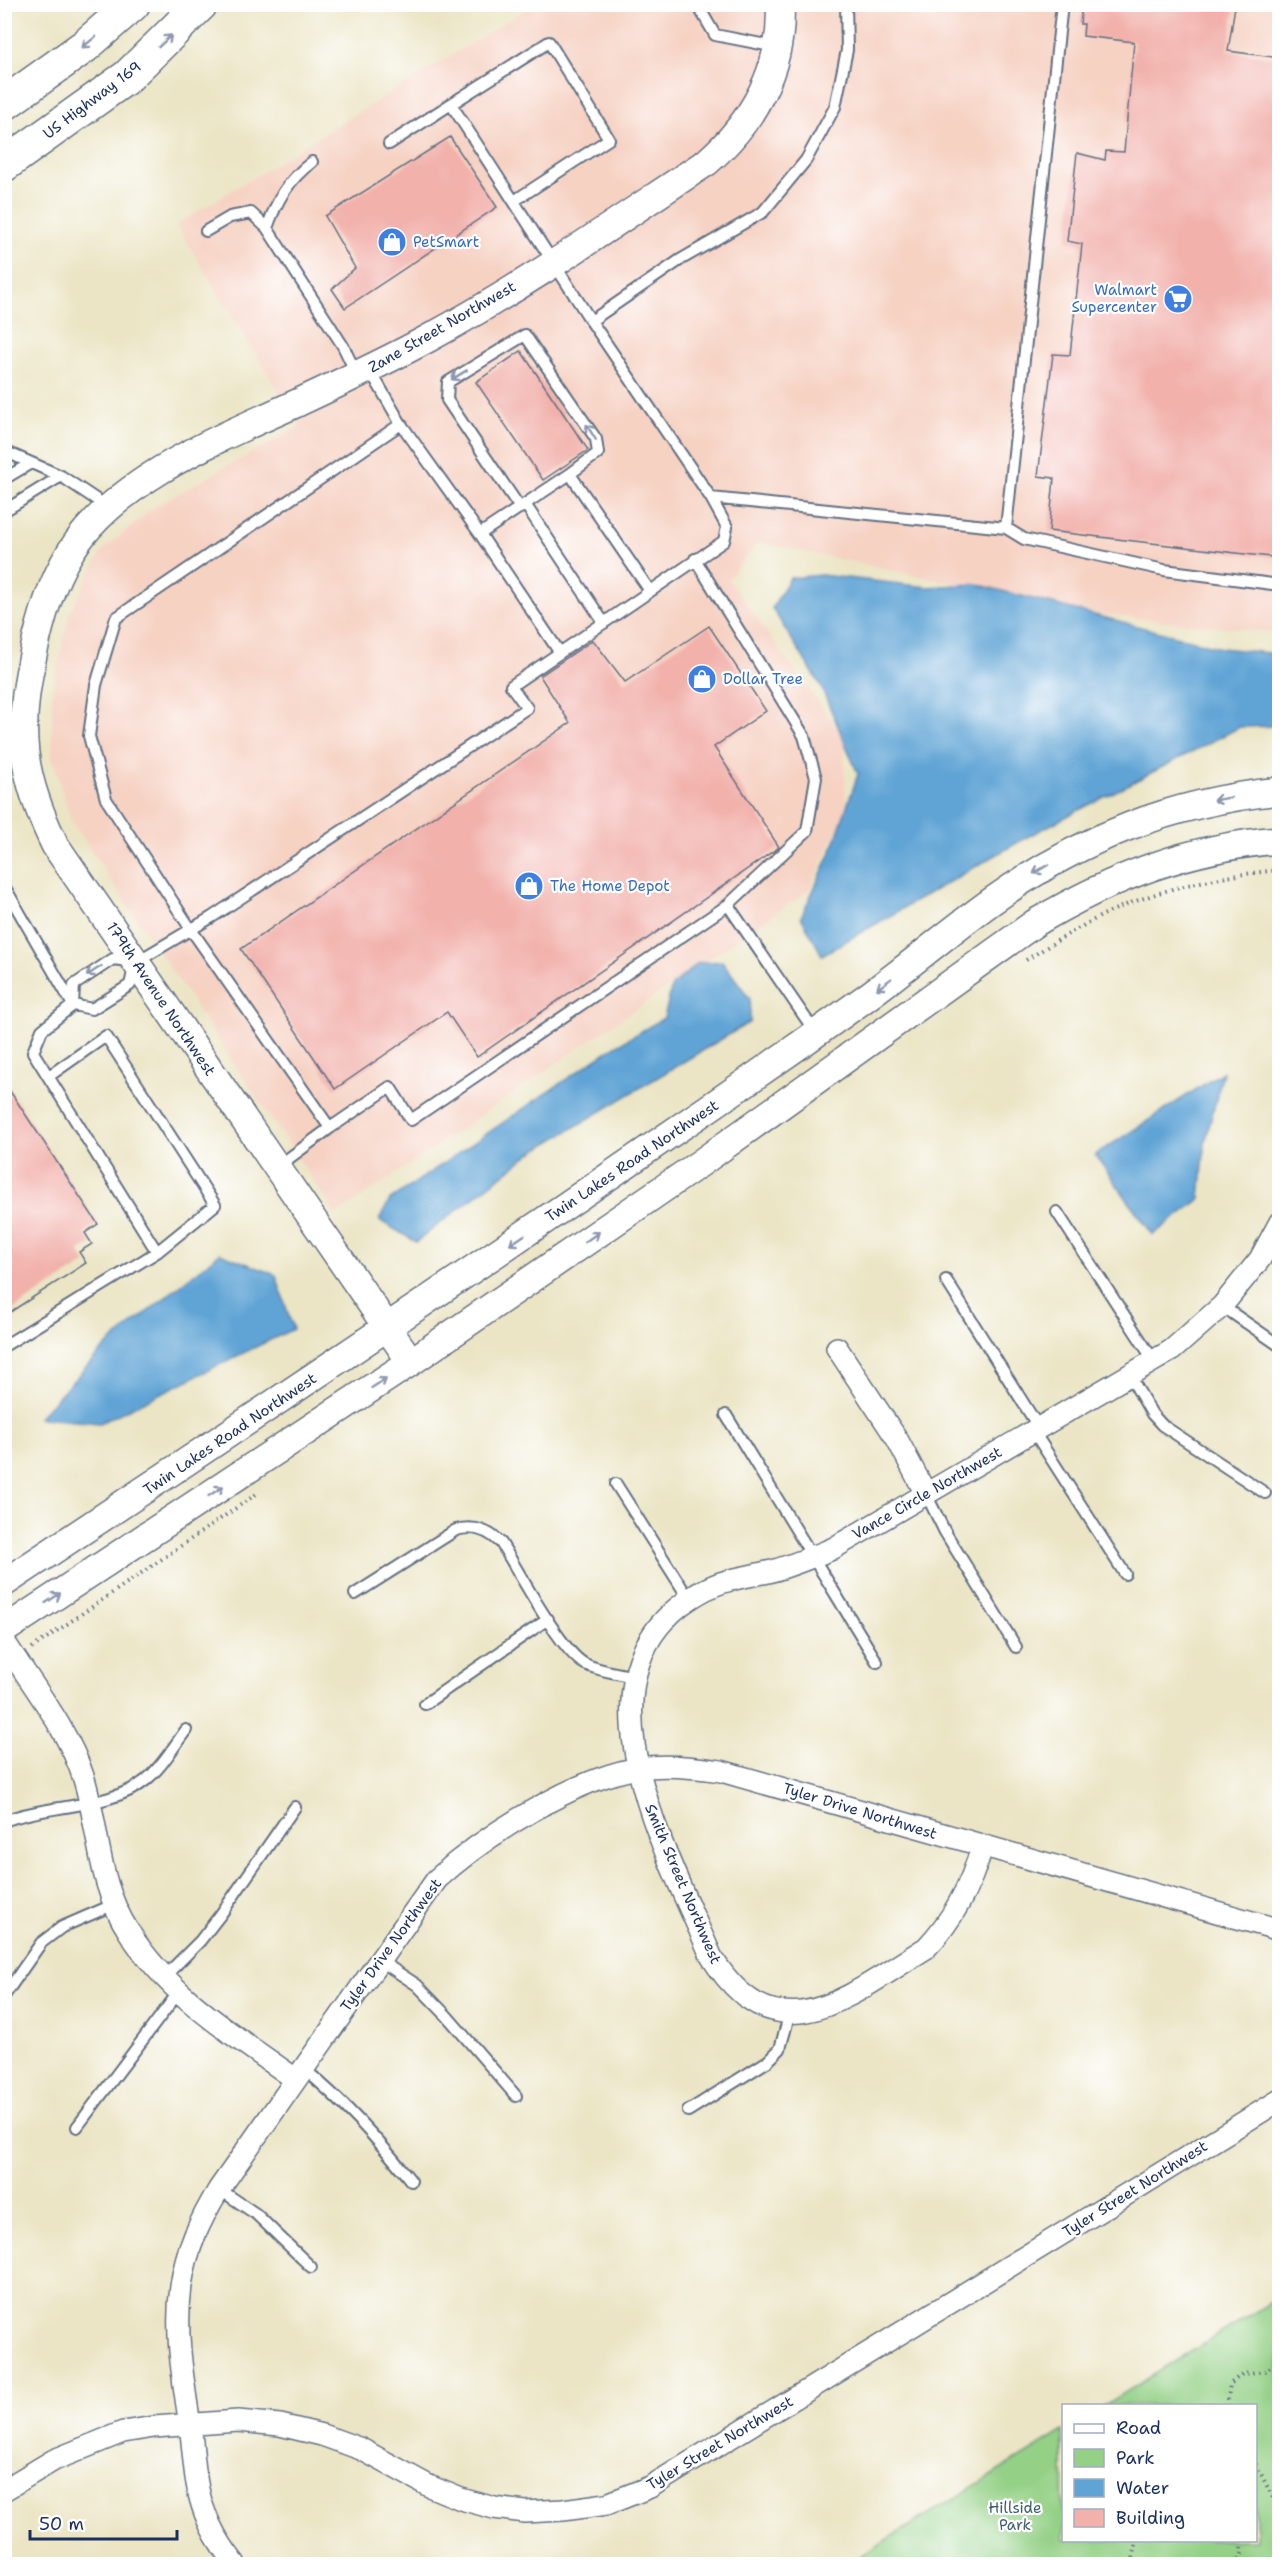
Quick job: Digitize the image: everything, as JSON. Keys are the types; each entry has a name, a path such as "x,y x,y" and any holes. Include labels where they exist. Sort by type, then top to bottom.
{"highway":[{"path":"4,104 85,46 133,4"},
{"name":"US Highway 169","path":"4,165 127,77 201,4"}],"street":[{"name":"Zane Street Northwest","path":"47,600 57,575 72,549 90,526 110,508 165,468 205,446 363,372 431,337 707,162 727,144 759,98 778,47 780,4"},
{"name":"179th Avenue Northwest","path":"47,600 36,640 22,733 24,761 40,816 55,845 411,1362"},
{"name":"Twin Lakes Road Northwest","path":"4,1583 388,1328 777,1061 859,1003 992,901 1071,851 1114,831 1199,803 1280,791"},
{"path":"4,1630 411,1362 702,1162 1000,946 1078,897 1118,878 1160,864 1220,849 1280,840"},
{"name":"Vance Circle Northwest","path":"638,1768 631,1702 634,1677 640,1657 670,1614 689,1599 727,1579 769,1571 832,1549 1172,1350 1222,1306 1260,1259 1280,1222"},
{"path":"837,1348 897,1439 926,1494"},
{"path":"4,1641 68,1741 85,1783 105,1879 127,1930 171,1986 202,2013 299,2073"},
{"name":"Tyler Drive Northwest","path":"235,2565 216,2537 204,2511 197,2480 178,2327 181,2287 199,2222 299,2073 437,1879 461,1857 567,1792 638,1768 690,1767 721,1771 1280,1930"},
{"name":"Smith Street Northwest","path":"638,1768 648,1807 711,1956 725,1978 738,1992 757,2003 790,2012 818,2010 839,2002 926,1948 937,1937 963,1899 982,1847"},
{"name":"Tyler Street Northwest","path":"4,2490 54,2460 123,2433 154,2427 238,2421 280,2425 322,2435 361,2449 429,2486 461,2499 494,2508 525,2512 607,2504 650,2487 1280,2100"}],"lane":[{"path":"697,4 715,35 778,47"},
{"path":"591,321 680,260 763,212 806,160 835,107 847,50 846,4"},
{"path":"1006,528 1062,4"},
{"path":"389,144 549,42 609,139 514,201"},
{"path":"157,1252 33,1052 42,1030 73,1005 74,985 113,959 136,962 240,899 527,708 511,686 724,541 727,527 711,498 591,321 451,104"},
{"path":"267,228 278,198 297,173 312,162"},
{"path":"206,231 230,217 251,213 267,228 343,346 480,534 560,653"},
{"path":"480,534 522,506 570,474 598,453 597,439 525,335 448,382 447,400 522,506 604,623"},
{"path":"330,1128 190,928 106,799 89,736 96,685 116,618 401,424"},
{"path":"4,451 61,476 110,508"},
{"path":"4,479 31,463"},
{"path":"570,474 650,591"},
{"path":"4,511 61,476"},
{"path":"711,498 1006,528 1024,539 1164,570 1280,585"},
{"path":"276,1168 390,1087 411,1120 728,905 807,831 816,778 804,736 695,559"},
{"path":"4,886 73,1005 92,1010 130,985 136,962"},
{"path":"728,905 816,1032"},
{"path":"4,1346 157,1252 214,1205 106,1036 49,1076"},
{"path":"1057,1212 1154,1361"},
{"path":"946,1280 1125,1574"},
{"path":"1222,1306 1280,1347"},
{"path":"1130,1376 1152,1414 1162,1425 1264,1493"},
{"path":"726,1416 877,1662"},
{"path":"616,1484 689,1599"},
{"path":"926,1494 945,1532 1016,1647"},
{"path":"355,1594 456,1530 470,1527 487,1532 501,1544 568,1650 584,1663 634,1677"},
{"path":"425,1704 548,1619"},
{"path":"4,1821 45,1809 88,1802 129,1791 146,1780 186,1730"},
{"path":"77,2127 200,1941 295,1807"},
{"path":"4,1996 41,1943 62,1927 115,1904"},
{"path":"379,1959 417,1985 516,2096"},
{"path":"688,2110 774,2055 780,2049 790,2012"},
{"path":"299,2073 338,2097 369,2128 411,2181"},
{"path":"219,2189 256,2214 311,2267"}],"path":[{"path":"1227,2404 1230,2384 1242,2374 1265,2371 1280,2360"},
{"path":"1257,2466 1280,2512"},
{"path":"1132,2565 1137,2542"},
{"path":"1235,2565 1242,2554 1242,2542"},
{"path":"1276,2565 1280,2554"}],"shaded area":[{"path":"533,5 1279,5 1279,633 1104,615 758,542 728,579 844,738 846,811 809,890 336,1215 71,821 52,757 52,694 69,614 102,551 154,507 300,426 176,225"}],"green space":[{"name":"Hillside Park","path":"1279,2297 1279,2564 848,2564 1062,2432 1062,2542 1257,2542 1257,2404 1107,2404"}],"water":[{"path":"821,575 927,587 976,584 1221,648 1279,654 1279,726 1240,727 1029,836 822,955 801,917 832,850 858,774 820,684 772,608 790,578"},
{"path":"722,961 750,999 750,1022 531,1153 416,1242 379,1220 390,1200 609,1050 664,1018 672,986 698,963"},
{"path":"1223,1072 1205,1143 1200,1199 1153,1235 1095,1155"},
{"path":"220,1253 276,1275 293,1329 100,1423 38,1418 109,1343"}],"building":[{"name":"Walmart Supercenter","path":"1082,4 1235,6 1228,51 1280,58 1280,558 1049,531 1054,478 1038,476 1053,354 1070,355 1082,244 1067,241 1077,153 1105,160 1106,151 1124,152 1134,42 1083,36 1084,24 1080,24"},
{"name":"PetSmart","path":"450,137 497,207 345,308 332,289 355,268 325,216"},
{"path":"521,351 588,450 543,480 476,382"},
{"name":"The Home Depot","path":"709,626 766,711 714,747 779,847 477,1057 447,1012 335,1089 241,949 570,723 540,676 593,640 625,682"},
{"path":"4,1082 98,1224 85,1233 92,1244 79,1252 86,1263 4,1316"}],"place":[{"name":"PetSmart","path":"392,242"},
{"name":"Walmart Supercenter","path":"1178,299"},
{"name":"Dollar Tree","path":"702,679"},
{"name":"The Home Depot","path":"529,886"}]}
